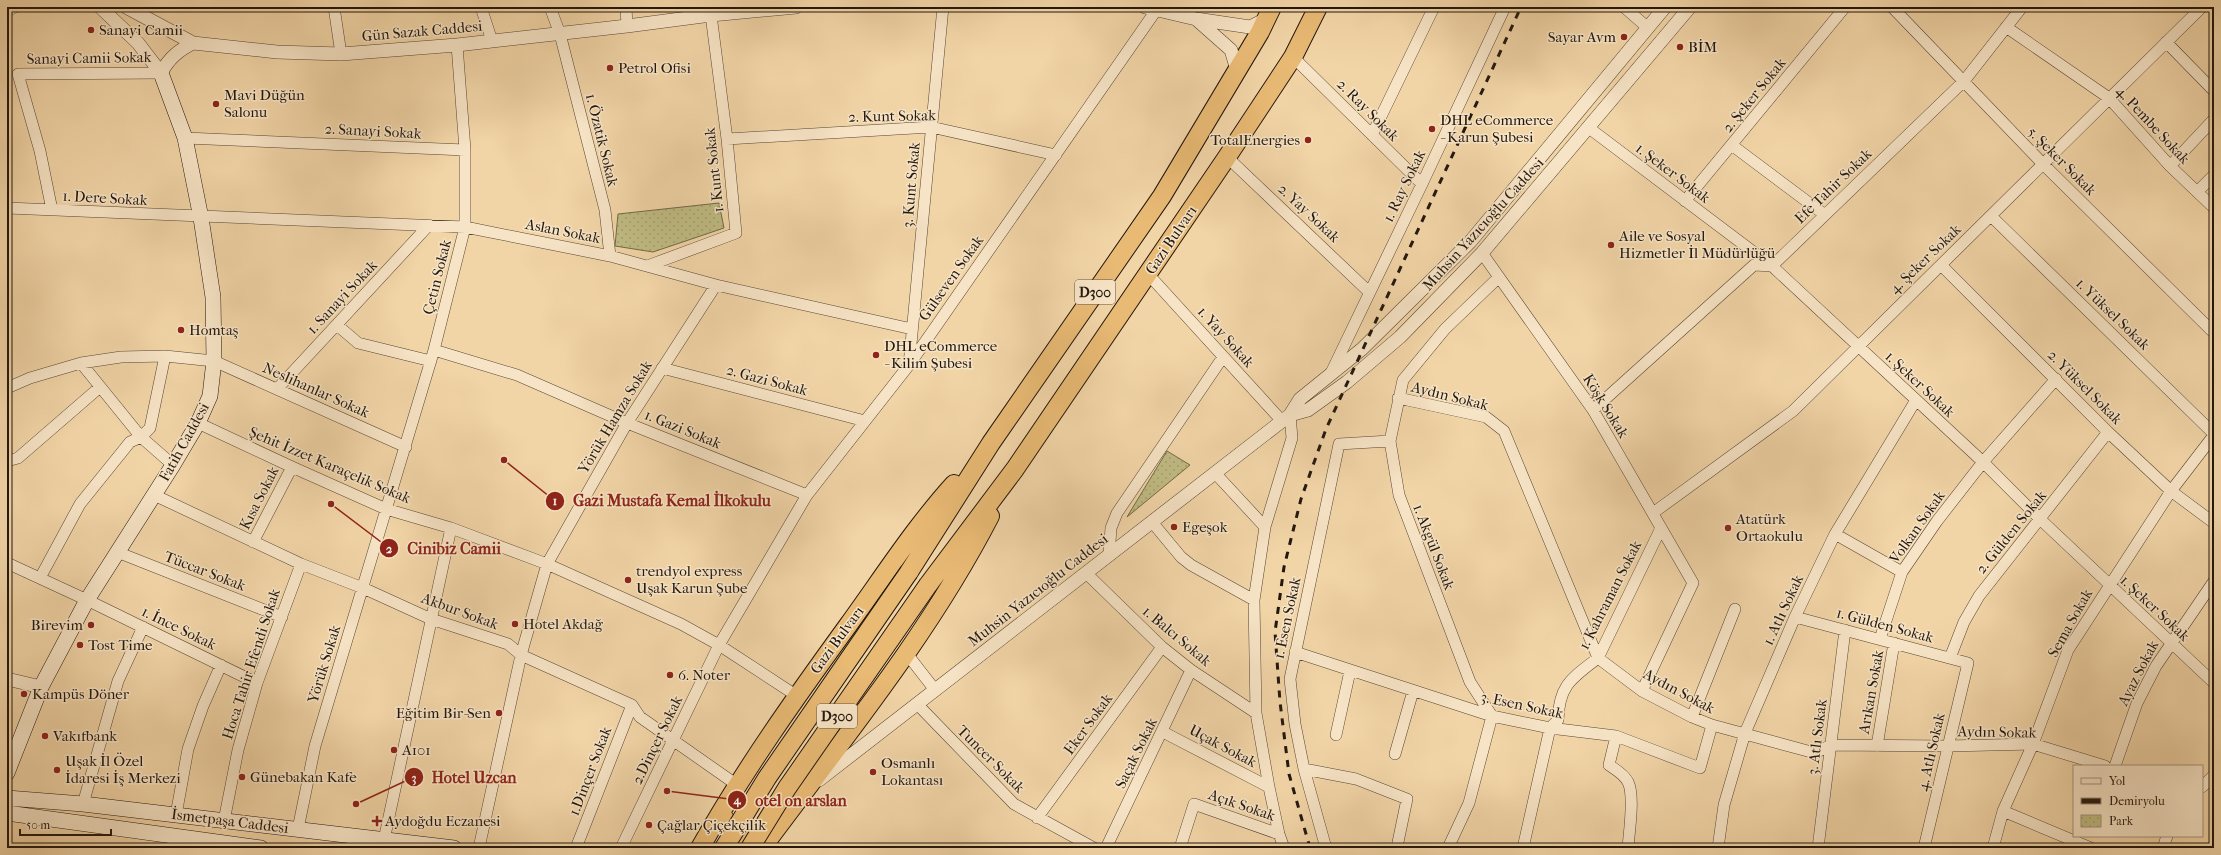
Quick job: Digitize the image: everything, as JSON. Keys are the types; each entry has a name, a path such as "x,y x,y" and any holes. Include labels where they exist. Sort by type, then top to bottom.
{"highway":[{"name":"Gazi Bulvarı","path":"750,848 787,788 928,585 1015,469 1148,274 1293,57 1318,7"},
{"name":"Gazi Bulvarı","path":"724,848 767,778 909,572 991,443 1162,196 1269,13"},
{"name":"Gazi Bulvarı","path":"700,848 737,785 797,696 942,498 991,443"},
{"name":"Gazi Bulvarı","path":"762,848 771,841 805,790 906,654 964,566 1015,469"},
{"path":"725,804 725,821 740,837 757,841 771,841"}],"main road":[{"name":"Fatih Caddesi","path":"7,773 41,687 87,600 173,465 198,422 210,396 214,360 213,297 201,218 185,138 161,73"},
{"name":"İsmetpaşa Caddesi","path":"7,798 83,804 454,848"},
{"name":"İsmetpaşa Caddesi","path":"7,813 262,848"}],"street":[{"path":"7,12 15,7"},
{"name":"Fatih Caddesi","path":"100,7 138,43 161,73"},
{"path":"126,7 193,43"},
{"path":"334,7 340,54"},
{"path":"481,7 492,41"},
{"name":"1. Özatik Sokak","path":"550,7 560,34 605,210 610,256"},
{"path":"626,7 627,26"},
{"name":"Gün Sazak Caddesi","path":"193,43 277,52 340,54 457,45 627,26 749,9 796,7"},
{"name":"3. Kunt Sokak","path":"909,365 943,7"},
{"path":"1372,135 1434,7"},
{"name":"1. Ray Sokak","path":"1328,377 1422,184 1505,7"},
{"path":"1624,7 1648,28"},
{"name":"Muhsin Yazıcıoğlu Caddesi","path":"805,790 1286,418 1300,399 1362,349 1470,242 1665,7"},
{"name":"Muhsin Yazıcıoğlu Caddesi","path":"1286,418 1308,410 1347,382 1400,337 1482,252 1589,128 1690,7"},
{"name":"2. Şeker Sokak","path":"1685,201 1733,146 1845,7"},
{"name":"5. Şeker Sokak","path":"1892,7 2044,165 2214,333"},
{"name":"Efe Tahir Sokak","path":"1772,266 1964,81 2022,7"},
{"name":"4. Şeker Sokak","path":"1653,513 1793,411 1857,346 2044,165 2109,98 2202,7"},
{"path":"1151,8 1196,19 1250,27 1269,13"},
{"name":"Gülseven Sokak","path":"719,646 807,495 909,365 1056,155 1151,8"},
{"name":"1. Kunt Sokak","path":"650,265 736,232 727,139 711,15"},
{"path":"1196,19 1231,50 1237,70"},
{"name":"4. Pembe Sokak","path":"2006,27 2109,98 2170,166 2214,208"},
{"path":"2166,42 2214,92"},
{"path":"161,73 167,62 181,49 193,43"},
{"name":"Çetin Sokak","path":"386,509 433,356 465,227 465,150 457,45"},
{"name":"2. Ray Sokak","path":"1293,57 1422,184"},
{"name":"Sanayi Camii Sokak","path":"52,210 40,150 18,74 161,73"},
{"path":"2170,166 2214,119"},
{"name":"2. Kunt Sokak","path":"727,139 932,127 1056,155"},
{"name":"1. Şeker Sokak","path":"1589,128 1772,266 1984,462 2040,520 2170,643 2214,682"},
{"name":"2. Sanayi Sokak","path":"185,138 465,150"},
{"path":"1733,146 1825,215"},
{"name":"2. Yay Sokak","path":"1227,157 1370,292"},
{"path":"2197,192 2214,174"},
{"name":"1. Dere Sokak","path":"7,208 201,218"},
{"name":"1. Yüksel Sokak","path":"1991,216 2214,434"},
{"name":"Aslan Sokak","path":"201,218 465,227 650,265 716,284 912,330"},
{"name":"1. Sanayi Sokak","path":"278,389 429,225"},
{"path":"1470,242 1482,252"},
{"name":"Köşk Sokak","path":"1482,252 1592,410 1693,584 1642,691"},
{"path":"1592,410 1754,265 1772,266"},
{"name":"2. Yüksel Sokak","path":"1941,265 2108,432 2171,491 2214,523"},
{"name":"1. Yay Sokak","path":"1148,274 1223,357 1286,418"},
{"name":"1. Akgül Sokak","path":"1492,716 1470,682 1399,495 1390,441 1403,380 1444,329 1499,277"},
{"name":"Yörük Hamza Sokak","path":"479,848 521,655 547,564 627,423 716,284"},
{"name":"1. Gazi Sokak","path":"337,324 358,344 433,356 517,375 627,423 807,495"},
{"path":"40,578 80,504 130,442 141,437 150,428 165,356"},
{"name":"Neslihanlar Sokak","path":"7,388 30,378 81,363 121,357 165,356 214,360 406,447"},
{"path":"1109,555 1111,528 1117,513 1223,357"},
{"path":"81,363 141,437 173,465"},
{"name":"2. Gazi Sokak","path":"662,368 865,421"},
{"name":"Volkan Sokak","path":"1880,639 1902,572 1937,521 1984,462 2056,379"},
{"path":"7,460 18,458 100,386"},
{"name":"Aydın Sokak","path":"1398,398 1486,417 1504,431 1598,658 1642,691 1712,726 1745,733 1816,753 1831,745 1948,746 2033,744 2102,765"},
{"name":"1. Atlı Sokak","path":"1718,848 1724,805 1745,733 1795,617 1835,534 1916,400"},
{"name":"1. Esen Sokak","path":"1284,848 1279,834 1269,787 1256,713 1254,600 1264,527 1292,438 1286,418"},
{"name":"Şehit İzzet Karaçelik Sokak","path":"198,422 292,468 386,509 451,528 547,564 680,624 719,646 797,696"},
{"name":"2. Gülden Sokak","path":"1950,658 1964,622 1979,596 2108,432"},
{"name":"Sema Sokak","path":"1993,848 2003,811 2033,744 2068,650 2109,584 2171,491 2214,434"},
{"name":"1. Esen Sokak","path":"1326,848 1304,769 1295,724 1290,679 1339,444 1390,441"},
{"name":"Kısa Sokak","path":"253,542 292,468"},
{"path":"1215,472 1264,527"},
{"name":"Akbur Sokak","path":"154,495 300,564 363,588 431,619 508,644 521,655 632,705 640,717 737,785"},
{"name":"Yörük Sokak","path":"298,829 315,746 386,509"},
{"path":"1152,522 1181,558 1254,600"},
{"path":"384,840 451,528"},
{"name":"1. Kahraman Sokak","path":"1523,848 1550,728 1558,720 1558,703 1563,688 1582,670 1598,658 1660,528"},
{"path":"1835,534 1902,572"},
{"name":"Tüccar Sokak","path":"117,552 282,617"},
{"name":"1. İnce Sokak","path":"7,563 258,683"},
{"name":"Hoca Tahir Efendi Sokak","path":"224,821 238,750 258,683 300,564"},
{"name":"1. Balcı Sokak","path":"1086,573 1162,647 1191,670 1256,713"},
{"name":"Ayaz Sokak","path":"2115,765 2137,703 2170,643 2214,581"},
{"path":"1692,717 1736,609"},
{"name":"1. Gülden Sokak","path":"1795,617 1968,663"},
{"path":"83,804 118,680 143,627"},
{"name":"3. Atlı Sokak","path":"1818,848 1846,630"},
{"name":"Arıkan Sokak","path":"1877,746 1894,643"},
{"name":"2.Dinçer Sokak","path":"621,848 719,646"},
{"name":"Eker Sokak","path":"1037,818 1162,647"},
{"name":"3. Esen Sokak","path":"1295,652 1492,716 1550,728 1616,736 1700,768 1712,726"},
{"path":"906,654 935,690"},
{"name":"4. Atlı Sokak","path":"1924,848 1968,663"},
{"path":"176,815 188,749 203,706 221,665"},
{"name":"Saçak Sokak","path":"1106,848 1163,732 1191,670"},
{"path":"1336,735 1350,671"},
{"path":"7,679 41,687"},
{"path":"1394,754 1413,691"},
{"name":"Tuncer Sokak","path":"916,704 1014,804 1094,848"},
{"name":"1.Dinçer Sokak","path":"576,848 632,705"},
{"path":"1448,848 1469,802 1492,716"},
{"name":"Uçak Sokak","path":"1163,732 1269,787"},
{"path":"1616,736 1609,765 1623,774 1629,782 1631,795 1628,848"},
{"path":"1304,769 1356,779 1407,799 1397,847 1399,848"},
{"path":"2203,786 2214,775"},
{"name":"Açık Sokak","path":"1180,848 1194,804 1279,834"},
{"path":"2003,811 2091,848"},
{"path":"2163,848 2167,837"}],"green space":[{"path":"719,203 724,228 653,252 615,246 618,214"},
{"path":"1167,451 1190,465 1127,517"}],"railway":[{"path":"1310,848 1289,774 1280,702 1275,632 1284,567 1301,499 1326,429 1521,7"}],"place":[{"name":"Sanayi Camii","path":"91,30"},
{"name":"Sayar Avm","path":"1624,37"},
{"name":"BİM","path":"1680,47"},
{"name":"Petrol Ofisi","path":"610,68"},
{"name":"Mavi Düğün Salonu","path":"216,104"},
{"name":"DHL eCommerce - Karun Şubesi","path":"1432,129"},
{"name":"TotalEnergies","path":"1308,140"},
{"name":"Aile ve Sosyal Hizmetler İl Müdürlüğü","path":"1611,245"},
{"name":"Homtaş","path":"181,330"},
{"name":"DHL eCommerce - Kilim Şubesi","path":"876,355"},
{"name":"Gazi Mustafa Kemal İlkokulu","path":"504,460"},
{"name":"Cinibiz Camii","path":"331,504"},
{"name":"Egeşok","path":"1174,527"},
{"name":"Atatürk Ortaokulu","path":"1728,528"},
{"name":"trendyol express Uşak Karun Şube","path":"628,580"},
{"name":"Hotel Akdağ","path":"515,624"},
{"name":"Birevim","path":"91,625"},
{"name":"Tost Time","path":"80,645"},
{"name":"6. Noter","path":"670,675"},
{"name":"Kampüs Döner","path":"24,694"},
{"name":"Eğitim Bir-Sen","path":"499,713"},
{"name":"Vakıfbank","path":"45,736"},
{"name":"A101","path":"394,750"},
{"name":"Uşak İl Özel İdaresi İş Merkezi","path":"57,770"},
{"name":"Osmanlı Lokantası","path":"873,772"},
{"name":"Günebakan Kafe","path":"242,777"},
{"name":"otel on arslan","path":"667,791"},
{"name":"Hotel Uzcan","path":"356,804"},
{"name":"Aydoğdu Eczanesi","path":"377,821"},
{"name":"Çağlar Çiçekçilik","path":"649,825"}]}
